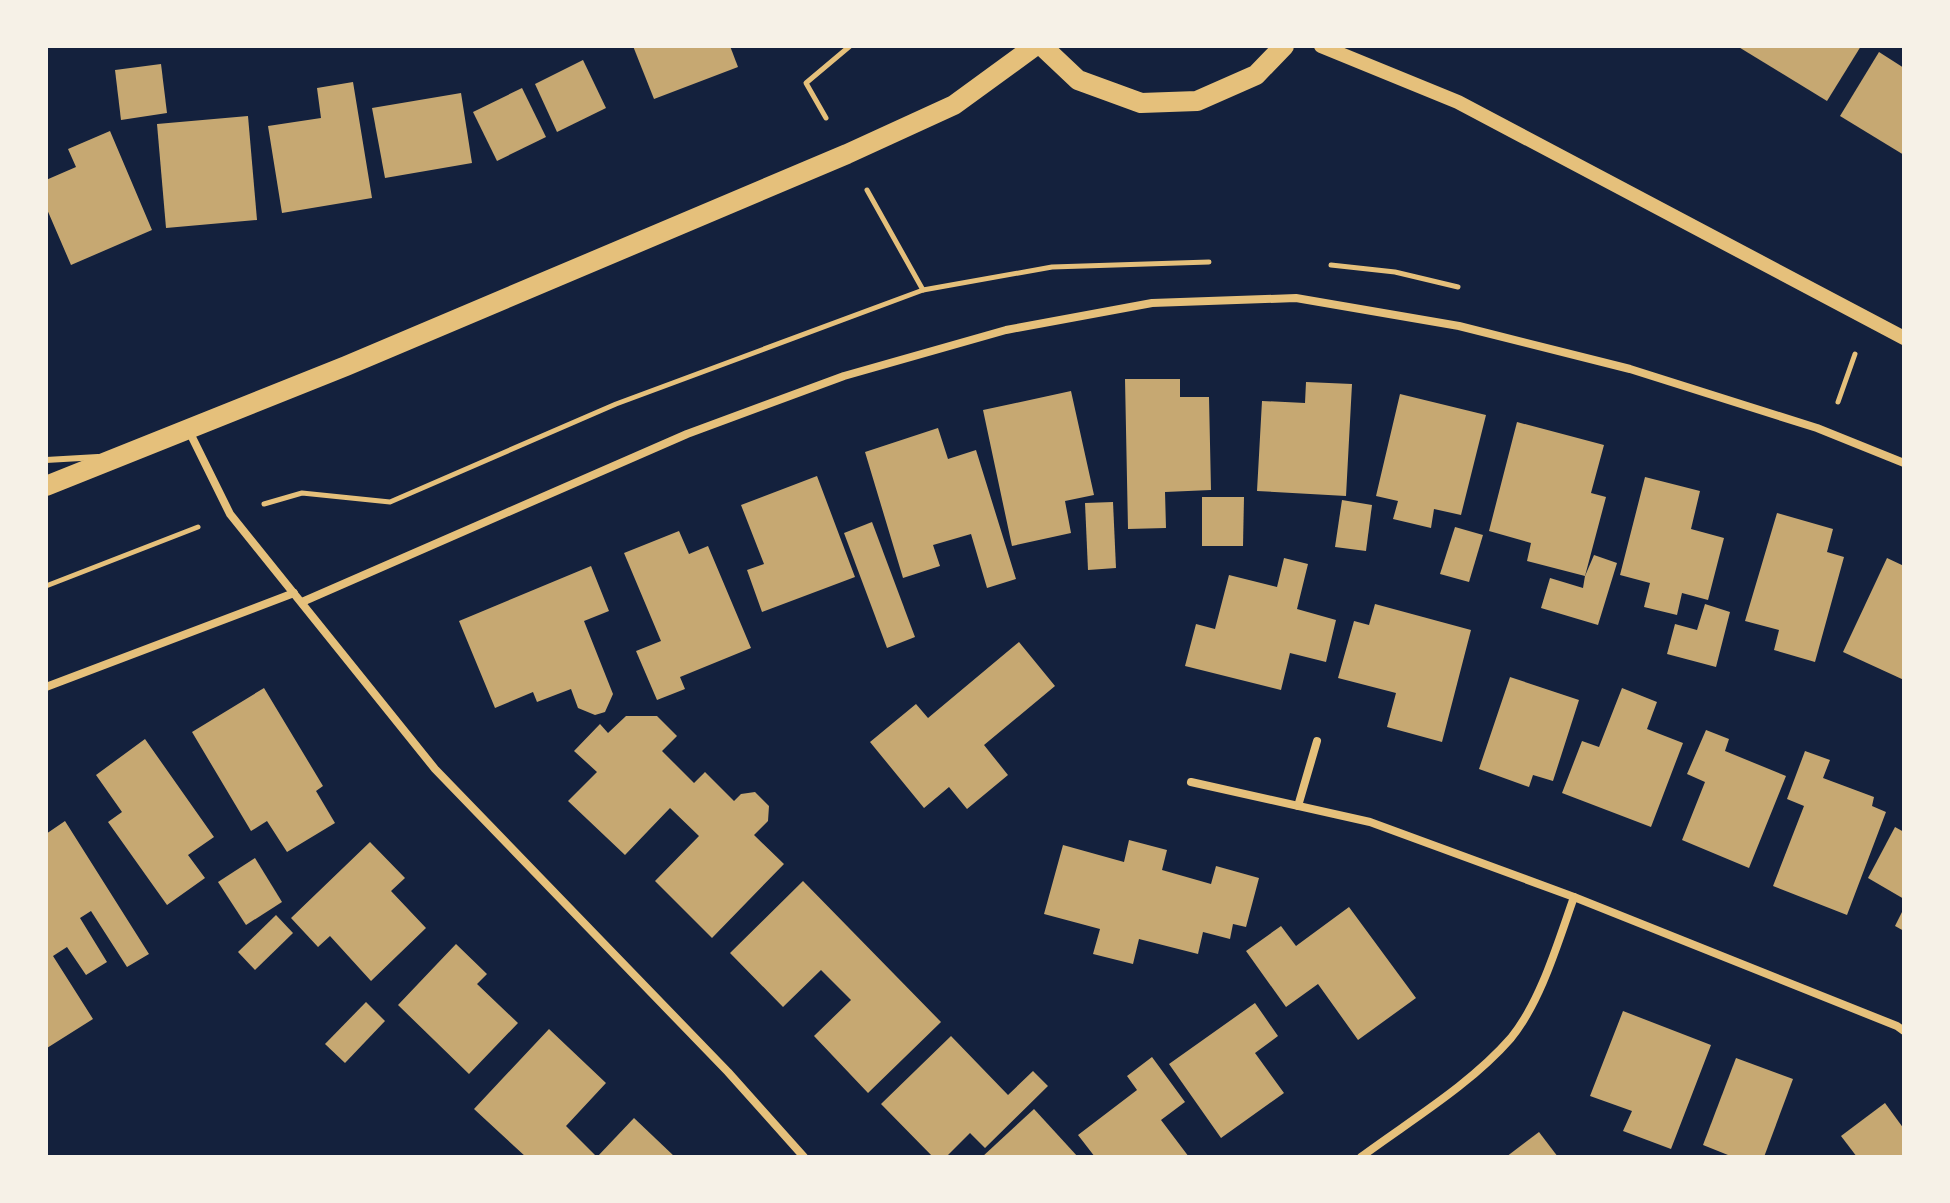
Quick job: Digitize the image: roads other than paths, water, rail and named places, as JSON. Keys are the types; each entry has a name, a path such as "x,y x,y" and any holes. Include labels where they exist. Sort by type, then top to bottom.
{"main road":[{"path":"46,486 346,366 874,142 954,105 1035,46"},
{"path":"1042,46 1078,80 1141,103 1197,101 1256,75 1284,46"}],"street":[{"path":"1321,46 1458,102 1904,338"},
{"path":"302,602 687,434 844,376 1006,330 1152,303 1296,298 1459,326 1644,373 1817,428 1904,463"},
{"path":"188,430 230,514 435,769 728,1072 804,1157"},
{"path":"46,687 294,593"},
{"path":"1298,806 1317,741"},
{"path":"1191,782 1370,822 1574,897 1904,1031"},
{"path":"1361,1157 1469,1077 1512,1037 1543,983 1574,897"}],"lane":[{"path":"46,460 124,455"}]}
